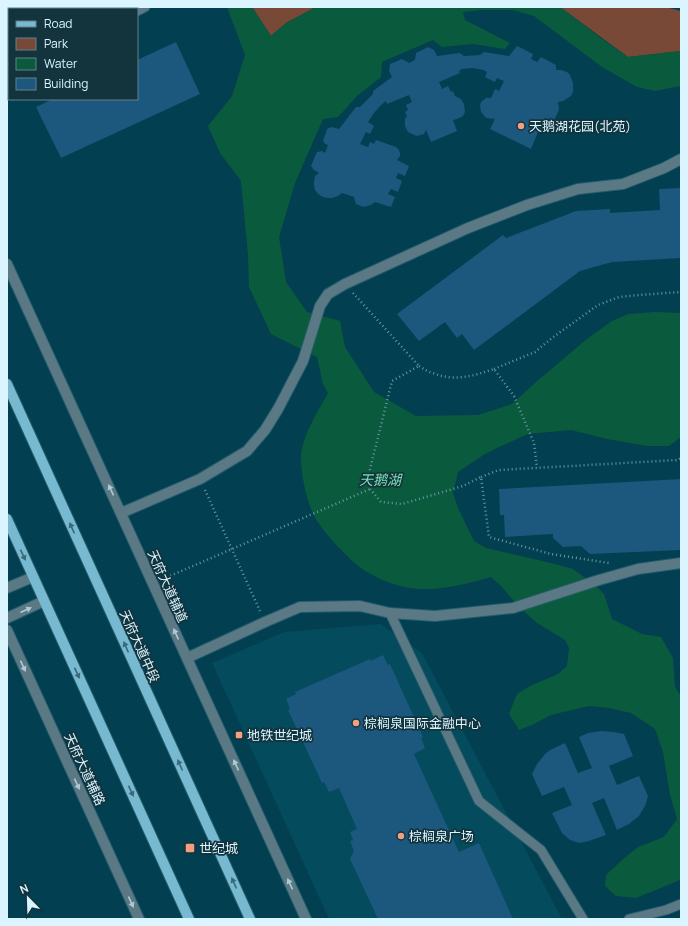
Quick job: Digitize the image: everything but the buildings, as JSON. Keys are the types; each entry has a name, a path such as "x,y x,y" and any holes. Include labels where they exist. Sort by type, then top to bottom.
{"main road":[{"name":"天府大道中段","path":"7,384 250,919"},
{"path":"7,519 189,919"}],"street":[{"path":"121,513 200,479 247,451 265,430 278,409 302,361 320,306 328,294 345,284 468,228 527,205 578,189 623,184 664,168 681,159"},
{"name":"天府大道辅道","path":"7,264 306,919"},
{"path":"187,658 300,607 360,606 390,613 435,616 513,608 599,580 638,570 681,563"},
{"path":"7,588 33,577"},
{"path":"7,618 44,601"},
{"name":"天府大道辅路","path":"7,630 139,919"}],"lane":[{"path":"390,613 479,801 541,850 583,919"},
{"path":"629,919 666,910 681,904"}],"path":[{"path":"345,284 419,366 434,374 452,378 472,376 494,369 535,352 598,305 619,297 681,292"},
{"path":"419,366 392,381 368,473 370,489 381,502 402,504 463,486 499,470 678,460 681,458"},
{"path":"494,369 514,396 534,443 537,468"},
{"path":"481,477 489,537 551,554 614,564"},
{"path":"200,479 265,622"},
{"path":"153,584 370,489"}],"shaded area":[{"path":"381,624 422,653 562,919 329,919 212,663 284,632"}],"green space":[{"path":"252,7 316,7 286,23 271,36"},
{"path":"560,7 665,7 681,11 681,51 628,57"}],"water":[{"name":"天鹅湖","path":"227,7 252,7 271,36 286,23 316,7 560,7 628,57 681,51 681,86 655,91 637,87 602,67 534,16 513,10 482,10 463,12 465,20 510,43 505,49 473,44 442,47 433,40 382,62 381,77 358,95 338,117 323,119 295,183 279,237 286,282 307,312 340,321 345,347 374,392 416,416 478,415 512,404 588,338 612,321 628,314 655,312 681,313 681,437 669,446 647,446 607,439 571,430 528,434 485,454 458,472 453,493 458,508 474,541 486,548 573,569 595,585 604,594 612,619 642,634 661,637 673,658 675,687 681,696 681,881 680,880 636,898 616,896 605,886 606,875 622,860 638,847 664,837 677,819 670,795 663,752 655,729 631,713 609,708 589,706 551,715 519,730 509,714 517,694 530,686 558,674 567,666 569,648 565,640 537,623 519,607 502,587 491,577 437,589 415,589 404,587 378,578 353,562 327,534 313,514 305,490 301,457 307,432 328,393 323,384 317,357 271,334 249,287 248,255 241,181 220,153 208,126 232,96 245,55"}],"place":[{"name":"天鹅湖花园(北苑)","path":"521,126"},
{"name":"棕榈泉国际金融中心","path":"356,723"},
{"name":"地铁世纪城","path":"239,735"},
{"name":"棕榈泉广场","path":"401,836"},
{"name":"世纪城","path":"190,848"}]}
